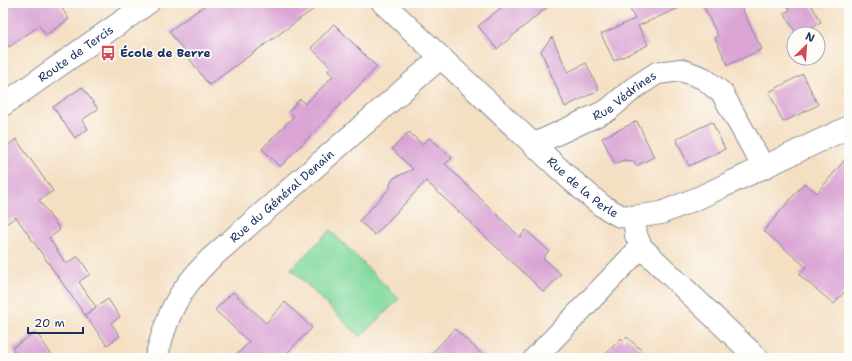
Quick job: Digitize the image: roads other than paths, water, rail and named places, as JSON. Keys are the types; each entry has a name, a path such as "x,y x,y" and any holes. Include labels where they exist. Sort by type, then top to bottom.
{"street":[{"name":"Route de Tercis","path":"3,105 148,3"},
{"name":"Rue de la Perle","path":"383,3 440,58 535,144 568,177 601,205 620,216 634,217 661,213 764,168 849,127"},
{"name":"Rue du Général Denain","path":"156,358 167,318 178,296 192,277 210,259 440,58"},
{"name":"Rue Védrines","path":"535,144 608,110 634,88 657,73 681,70 703,78 722,93 764,168"},
{"path":"634,217 636,235 641,247 757,358"},
{"path":"534,358 641,247"}],"place":[{"name":"École de Berre","path":"108,53"}]}
